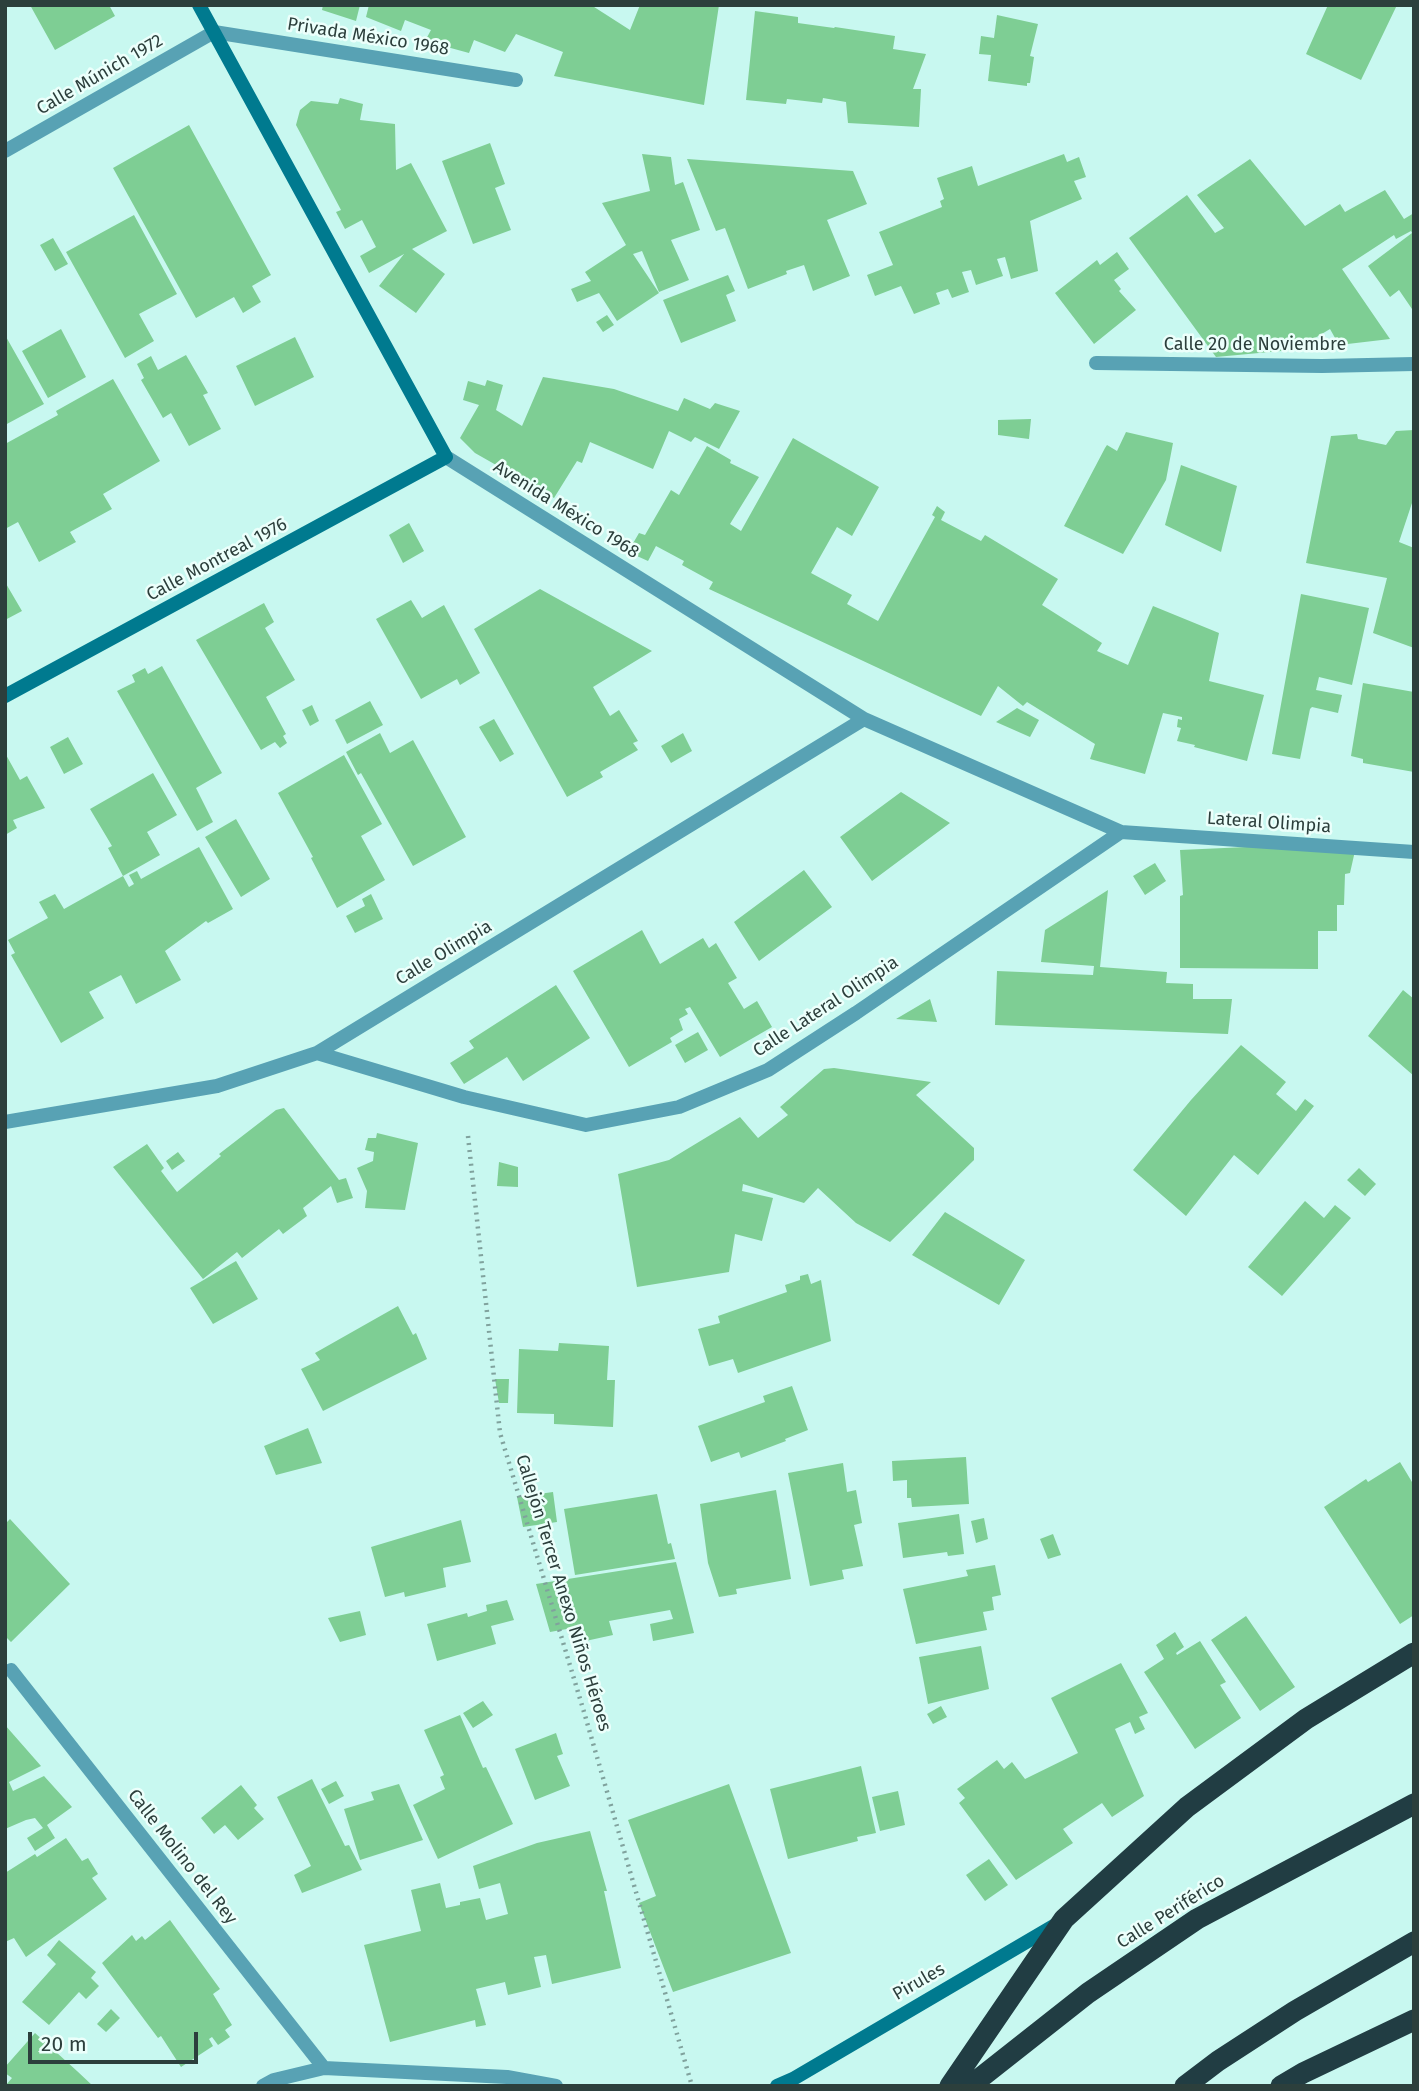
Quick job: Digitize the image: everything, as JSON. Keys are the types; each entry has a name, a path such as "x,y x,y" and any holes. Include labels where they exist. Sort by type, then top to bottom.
{"highway":[{"path":"950,2086 1064,1919 1186,1807 1306,1719 1414,1653"},
{"name":"Calle Periférico","path":"970,2086 1088,1993 1197,1919 1414,1804"},
{"path":"1185,2086 1295,2011 1414,1942"},
{"path":"1280,2086 1414,2020"}],"street":[{"name":"Avenida México 1968","path":"199,5 446,457 864,719 1121,832"},
{"name":"Privada México 1968","path":"215,32 516,80"},
{"name":"Calle Múnich 1972","path":"5,151 215,32"},
{"name":"Calle 20 de Noviembre","path":"1096,363 1322,366 1414,364"},
{"name":"Calle Montreal 1976","path":"5,696 446,457"},
{"name":"Calle Olimpia","path":"5,1122 217,1086 317,1053 864,719"},
{"name":"Lateral Olimpia","path":"1121,832 1414,852"},
{"name":"Calle Lateral Olimpia","path":"317,1053 464,1097 586,1125 679,1107 768,1070 1121,832"},
{"name":"Calle Molino del Rey","path":"11,1670 324,2068"},
{"name":"Pirules","path":"777,2086 795,2082 1064,1919"},
{"path":"263,2086 274,2080 324,2068 507,2077 556,2086"}],"path":[{"name":"Callejón Tercer Anexo Niños Héroes","path":"464,1097 500,1433 692,2086"}],"building":[{"path":"30,5 109,5 115,16 55,50"},
{"path":"323,5 360,5 356,21 322,10"},
{"path":"369,5 591,5 630,30 640,5 719,5 704,105 554,76 563,52 516,34 505,52 474,40 469,53 425,41 431,30 405,20 401,31 366,17"},
{"path":"1328,5 1397,5 1361,80 1306,54"},
{"path":"755,11 798,17 798,23 895,36 893,49 926,54 913,89 921,89 919,127 848,123 846,102 823,98 822,103 787,99 786,104 746,100"},
{"path":"997,15 1038,24 1030,56 1034,57 1030,83 1027,83 1027,86 988,81 991,55 979,54 981,36 994,38"},
{"path":"340,98 363,104 360,120 395,124 396,170 411,163 447,231 412,249 445,274 416,313 379,286 404,254 369,273 360,256 376,247 362,220 345,229 336,212 341,210 296,125 300,110 311,101 338,104"},
{"path":"189,125 271,275 252,286 261,302 243,313 234,297 196,318 113,168"},
{"path":"490,143 505,184 495,188 511,230 473,244 442,161"},
{"path":"642,154 671,157 675,185 683,182 700,230 671,240 689,280 659,292 642,251 633,254 659,293 617,321 599,293 577,302 571,289 591,281 585,272 626,245 602,203 650,191"},
{"path":"1064,154 1067,162 1079,157 1086,177 1074,181 1082,199 1030,221 1038,271 1011,279 1005,257 997,259 1003,276 976,285 971,270 962,272 969,292 952,298 948,289 936,293 940,304 914,314 901,286 875,296 867,275 893,265 879,232 942,207 940,201 944,199 937,178 972,166 978,186"},
{"path":"687,159 853,171 867,204 827,220 850,276 813,291 804,265 748,289 725,228 716,231"},
{"path":"1250,159 1305,226 1340,204 1345,212 1385,190 1404,219 1414,213 1412,309 1399,290 1390,297 1368,266 1412,233 1411,231 1396,239 1394,235 1342,269 1390,339 1339,345 1330,329 1300,347 1302,349 1216,357 1129,238 1187,195 1215,233 1224,228 1197,195"},
{"path":"134,215 177,294 139,314 154,341 125,358 66,252"},
{"path":"53,238 68,264 55,271 40,245"},
{"path":"1117,252 1129,269 1114,280 1121,289 1119,291 1136,310 1094,344 1055,293 1097,260 1100,265"},
{"path":"728,275 735,291 726,295 736,321 681,343 663,300"},
{"path":"607,315 614,325 603,332 596,322"},
{"path":"61,329 86,377 48,398 22,351"},
{"path":"5,335 44,404 5,425"},
{"path":"295,337 314,377 255,406 236,366"},
{"path":"186,355 208,393 203,395 221,429 189,446 171,413 163,418 141,380 144,378 137,364 151,356 158,370"},
{"path":"543,377 614,389 678,411 684,398 710,409 715,403 740,411 719,449 695,437 691,442 669,431 653,469 590,442 582,463 577,461 554,498 475,453 460,438 479,405 463,400 468,381 485,386 487,380 503,385 496,410 522,426"},
{"path":"113,379 160,461 103,494 112,509 70,532 76,542 39,562 18,522 5,529 5,444 58,415 56,411"},
{"path":"1031,419 1029,439 998,435 998,420"},
{"path":"1414,430 1414,497 1399,542 1414,548 1414,648 1373,633 1387,578 1306,563 1331,436 1357,434 1358,439 1386,445 1396,431"},
{"path":"1126,432 1173,443 1166,480 1123,554 1064,526 1105,448 1107,445 1117,451"},
{"path":"793,438 879,487 852,536 837,527 811,573 852,595 847,604 878,621 935,517 932,515 937,506 945,512 941,520 981,541 985,535 1058,579 1042,605 1102,643 1097,651 1128,665 1153,606 1219,633 1209,681 1264,695 1247,761 1177,741 1181,728 1177,727 1178,719 1182,720 1182,717 1163,713 1145,774 1090,759 1095,744 1027,702 1023,706 998,686 981,716 709,589 713,582 682,565 684,561 656,546 648,561 628,552 639,533 645,535 671,490 679,495 707,446 731,460 730,463 759,477 730,524 741,531"},
{"path":"1181,465 1237,486 1221,552 1165,525"},
{"path":"409,523 424,551 403,563 389,535"},
{"path":"5,582 22,611 5,620"},
{"path":"540,589 652,651 593,687 610,716 619,710 638,741 633,743 638,750 600,772 603,777 567,797 474,629"},
{"path":"1301,594 1369,608 1352,685 1319,677 1316,690 1342,695 1338,713 1312,707 1310,709 1300,759 1272,754"},
{"path":"411,600 422,618 444,605 480,673 460,685 457,679 421,699 376,619"},
{"path":"264,603 274,622 265,628 295,680 266,697 286,734 283,736 287,743 280,748 275,742 261,750 196,640"},
{"path":"162,666 222,773 196,788 213,822 197,831 117,691 135,682 132,675 145,668 148,674"},
{"path":"1363,683 1414,692 1414,772 1363,763 1363,759 1351,756"},
{"path":"370,701 383,725 347,744 335,720"},
{"path":"312,705 319,721 310,726 302,710"},
{"path":"1017,708 1039,720 1030,737 996,722"},
{"path":"494,719 514,754 500,762 479,727"},
{"path":"380,733 390,753 413,740 466,837 413,866 361,773 358,775 346,752"},
{"path":"683,733 692,751 671,763 661,746"},
{"path":"68,737 83,764 64,774 50,747"},
{"path":"5,753 20,780 27,776 45,808 13,820 17,828 5,835"},
{"path":"344,755 382,824 361,836 385,880 337,908 278,793"},
{"path":"153,773 177,815 147,832 160,855 123,876 108,848 112,846 90,809"},
{"path":"901,792 950,823 872,881 840,837"},
{"path":"236,819 270,879 241,897 205,837"},
{"path":"1357,842 1350,873 1345,874 1344,905 1337,905 1337,931 1318,931 1318,969 1180,968 1180,896 1183,895 1180,850"},
{"path":"199,847 233,909 208,923 206,921 165,951 181,980 136,1004 121,975 89,992 104,1018 61,1043 11,955 15,953 8,940 48,918 39,902 55,894 64,909 123,876 129,887 134,884 129,875 137,871 141,879"},
{"path":"1155,863 1166,881 1145,895 1133,876"},
{"path":"804,870 832,907 759,961 734,922"},
{"path":"1108,890 1100,967 1167,972 1166,983 1193,984 1193,999 1232,999 1228,1034 995,1025 997,971 1093,975 1094,966 1041,962 1045,930"},
{"path":"371,894 383,919 355,933 346,916 365,906 362,899"},
{"path":"642,930 660,964 703,938 709,948 716,943 737,978 728,983 744,1009 757,1001 772,1027 720,1057 690,1007 685,1009 688,1014 679,1019 683,1030 670,1038 672,1042 629,1067 573,971"},
{"path":"556,985 590,1038 523,1081 507,1057 464,1084 450,1063 474,1048 469,1041"},
{"path":"1403,990 1414,999 1414,1076 1368,1036"},
{"path":"930,999 937,1022 896,1019"},
{"path":"698,1032 708,1050 685,1063 675,1045"},
{"path":"1241,1045 1286,1082 1276,1094 1296,1111 1305,1099 1314,1106 1258,1175 1234,1155 1186,1216 1133,1170"},
{"path":"834,1068 931,1082 916,1095 974,1148 974,1160 890,1242 856,1223 818,1188 804,1203 743,1184 742,1191 773,1198 762,1241 735,1234 729,1272 637,1287 618,1174 669,1160 740,1117 758,1138 788,1115 780,1107 824,1069"},
{"path":"284,1108 339,1180 346,1178 353,1198 337,1203 331,1186 303,1208 307,1216 283,1234 279,1229 242,1258 237,1252 203,1279 113,1167 147,1144 164,1168 161,1171 177,1192 221,1156 219,1154 276,1110"},
{"path":"377,1133 418,1143 405,1210 365,1208 367,1191 357,1168 373,1161 374,1152 365,1150 368,1138 376,1138"},
{"path":"178,1152 185,1161 172,1170 166,1161"},
{"path":"499,1162 518,1167 518,1187 497,1186"},
{"path":"1359,1168 1376,1184 1365,1196 1347,1180"},
{"path":"1305,1201 1324,1218 1335,1205 1351,1218 1282,1296 1248,1267"},
{"path":"945,1212 1025,1260 999,1305 912,1255"},
{"path":"236,1261 258,1299 213,1324 190,1288"},
{"path":"808,1274 811,1284 821,1280 831,1341 738,1373 733,1359 709,1366 698,1329 720,1323 718,1316 787,1292 785,1285"},
{"path":"398,1306 413,1335 416,1333 427,1359 323,1411 301,1369 320,1360 315,1353"},
{"path":"559,1343 609,1346 607,1380 615,1380 613,1427 554,1424 554,1414 517,1413 519,1349 558,1351"},
{"path":"495,1379 509,1379 508,1403 499,1403"},
{"path":"792,1386 808,1430 741,1458 739,1452 711,1462 698,1426 765,1402 763,1396"},
{"path":"308,1428 322,1463 276,1475 264,1446"},
{"path":"966,1457 969,1504 912,1507 911,1498 907,1498 907,1480 893,1481 892,1461"},
{"path":"1400,1462 1412,1482 1414,1481 1414,1615 1400,1624 1324,1507 1366,1479 1368,1482"},
{"path":"843,1463 847,1492 856,1490 862,1523 854,1525 863,1566 842,1570 844,1579 810,1586 788,1473"},
{"path":"776,1490 791,1579 736,1589 737,1594 719,1597 708,1563 700,1504"},
{"path":"553,1492 557,1522 523,1527 517,1497"},
{"path":"657,1494 668,1544 671,1543 675,1559 575,1575 564,1509"},
{"path":"959,1514 964,1554 948,1556 947,1552 903,1558 898,1523"},
{"path":"984,1518 988,1539 976,1543 971,1521"},
{"path":"10,1519 70,1584 11,1642 5,1636 5,1524"},
{"path":"461,1520 471,1562 443,1568 446,1587 405,1597 404,1592 385,1597 371,1547"},
{"path":"1053,1534 1061,1555 1048,1559 1040,1539"},
{"path":"676,1562 694,1633 653,1641 650,1624 673,1619 670,1610 609,1621 613,1635 581,1642 578,1627 550,1632 536,1584"},
{"path":"995,1565 1001,1595 992,1597 994,1610 983,1612 987,1630 916,1644 903,1589 968,1576 966,1570"},
{"path":"507,1600 514,1620 491,1626 496,1644 437,1661 427,1624 467,1613 468,1617 487,1611 486,1605"},
{"path":"360,1611 366,1635 340,1642 328,1618"},
{"path":"1246,1616 1295,1687 1260,1711 1211,1640"},
{"path":"1175,1632 1184,1647 1177,1655 1200,1641 1226,1682 1220,1685 1241,1718 1195,1749 1144,1672 1164,1659 1156,1645"},
{"path":"981,1646 989,1689 928,1704 919,1657"},
{"path":"1121,1663 1148,1713 1139,1717 1145,1729 1135,1734 1130,1722 1115,1729 1144,1796 1112,1817 1102,1803 1063,1829 1073,1843 1016,1880 959,1803 965,1798 957,1789 997,1760 1004,1769 1012,1762 1025,1779 1078,1753 1051,1698"},
{"path":"483,1701 493,1715 473,1728 463,1713"},
{"path":"941,1706 947,1717 933,1724 927,1714"},
{"path":"460,1715 483,1768 486,1767 513,1824 438,1859 413,1805 445,1789 440,1777 444,1775 424,1730"},
{"path":"5,1725 41,1766 9,1782 13,1791 44,1776 72,1807 47,1825 55,1838 35,1851 27,1838 43,1828 35,1818 5,1829"},
{"path":"556,1733 563,1754 557,1756 570,1786 535,1800 515,1749"},
{"path":"861,1766 876,1833 857,1837 858,1841 788,1859 770,1789"},
{"path":"312,1779 345,1846 349,1845 362,1870 302,1893 294,1875 311,1866 277,1797"},
{"path":"336,1781 344,1796 329,1804 321,1789"},
{"path":"399,1784 423,1840 360,1860 344,1809 374,1800 371,1792"},
{"path":"729,1784 791,1953 673,1992 639,1903 656,1896 628,1820"},
{"path":"241,1785 257,1805 254,1808 264,1819 238,1840 225,1825 214,1834 201,1818"},
{"path":"898,1791 905,1825 880,1831 872,1797"},
{"path":"590,1831 607,1891 604,1891 621,1968 552,1984 546,1955 534,1957 541,1987 508,1995 505,1982 476,1989 486,2025 476,2027 475,2020 390,2042 364,1945 421,1931 411,1890 440,1883 446,1908 480,1898 486,1920 508,1914 500,1883 479,1889 473,1866 537,1843"},
{"path":"66,1838 82,1861 88,1858 98,1874 92,1878 107,1899 26,1957 14,1938 5,1942 5,1873"},
{"path":"989,1859 1008,1885 985,1901 966,1875"},
{"path":"170,1920 220,1989 213,1994 232,2025 225,2030 230,2037 218,2045 212,2037 209,2039 213,2046 181,2067 161,2036 158,2038 102,1963 132,1935 136,1941 142,1936 145,1940"},
{"path":"59,1940 96,1972 91,1978 99,1986 86,1999 79,1992 49,2025 22,2002 56,1964 47,1955"},
{"path":"111,2009 120,2018 106,2032 97,2024"},
{"path":"35,2033 93,2086 5,2086 12,2078 5,2073 5,2067"}]}
